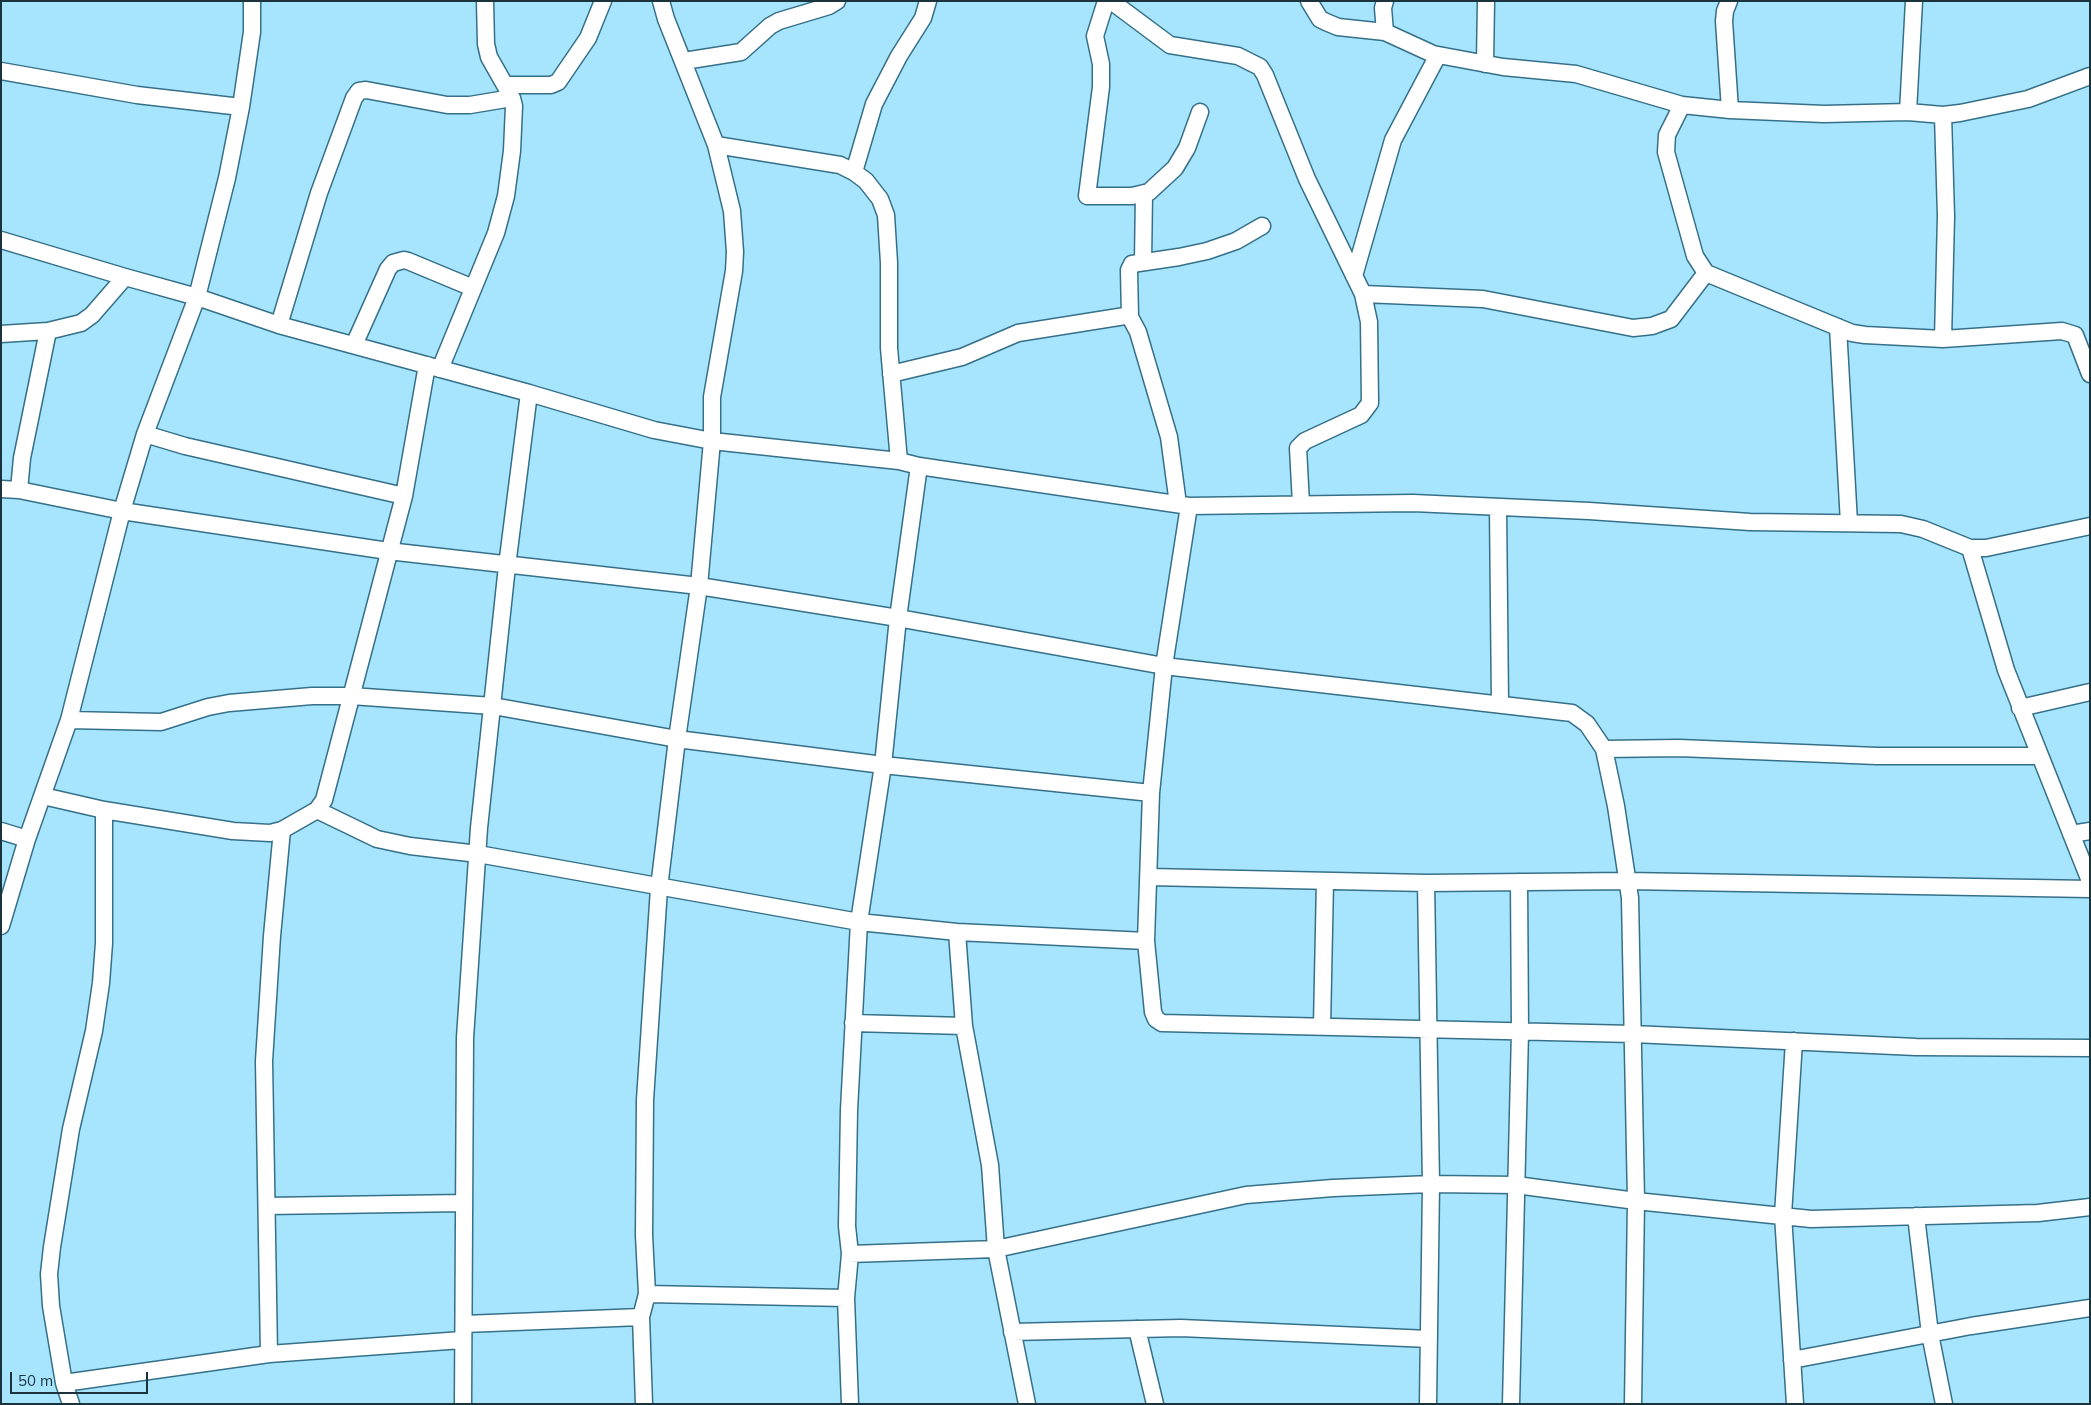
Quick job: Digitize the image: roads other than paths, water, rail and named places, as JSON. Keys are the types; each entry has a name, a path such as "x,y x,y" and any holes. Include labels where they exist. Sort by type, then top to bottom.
{"street":[{"path":"1,926 27,839 69,720 122,511 145,434 197,297 227,178 241,107 252,32 252,1"},
{"path":"43,796 104,810 233,831 270,832 282,830 317,810 324,800 404,496 434,367 473,288 496,234 506,196 512,150 514,106 489,57 486,44 485,1"},
{"path":"279,325 319,193 358,91 366,90 447,106 470,105 508,91 550,85 558,82 588,38 603,1"},
{"path":"644,1404 641,1317 647,1294 644,1235 645,1100 660,888 677,739 699,586 712,441 712,397 734,270 735,252 732,212 716,146 666,19 661,1"},
{"path":"684,61 741,52 775,24 829,6 837,1"},
{"path":"854,172 874,104 899,56 920,23 928,1"},
{"path":"1106,1 1095,36 1101,64 1101,87 1086,194 1088,197 1132,196 1144,193 1175,168 1187,148 1200,112"},
{"path":"1112,1 1170,45 1238,56 1260,66 1265,74 1295,154 1363,294 1370,322 1370,403 1361,415 1305,441 1298,448 1302,504"},
{"path":"1309,1 1320,19 1326,22 1338,26 1385,32 1433,54 1485,64 1576,74 1682,105 1730,110 1824,114 1908,112 1943,115 2028,99 2090,76"},
{"path":"1385,1 1383,8 1385,32"},
{"path":"1485,64 1486,1"},
{"path":"1730,1 1725,11 1724,21 1730,110"},
{"path":"1908,112 1914,1"},
{"path":"1354,276 1393,140 1438,55"},
{"path":"1,71 137,95 241,107"},
{"path":"1682,105 1667,135 1666,152 1695,256 1706,273 1838,327 1865,335 1944,339 2062,331 2074,335 2090,374"},
{"path":"1943,115 1946,216 1944,339"},
{"path":"716,146 840,165 866,181 880,199 886,215 892,374 899,461"},
{"path":"1143,262 1144,193"},
{"path":"1262,226 1236,241 1206,251 1132,264 1129,270 1130,317 1138,332 1170,437 1183,505 1151,793 1146,942 1153,1012 1156,1019 1162,1023 1633,1034 1916,1047 2090,1048"},
{"path":"1,240 197,297 279,325 529,393 654,430 712,441 899,461 919,466 1183,505 1413,503 1589,511 1750,522 1900,524 1923,529 1970,548 1986,548 2090,526"},
{"path":"354,345 388,269 393,263 404,260 408,261 473,288"},
{"path":"1363,294 1482,299 1633,328 1652,326 1671,319 1706,273"},
{"path":"1,334 48,331 81,323 87,320 125,277"},
{"path":"892,374 962,357 1018,333 1124,316 1130,317"},
{"path":"1838,327 1849,523"},
{"path":"19,490 22,458 48,331"},
{"path":"463,1404 465,1038 479,828 507,566 529,393"},
{"path":"145,434 185,446 404,496"},
{"path":"850,1404 846,1298 850,1254 847,1226 853,1024 859,922 883,765 898,618 919,466"},
{"path":"1,489 19,490 122,511 388,551 507,566 699,586 898,618 1164,666 1500,704 1572,714 1587,724 1604,749 1616,806 1630,908 1636,1201 1634,1404"},
{"path":"1498,507 1500,704"},
{"path":"1970,548 2006,670 2090,881"},
{"path":"2020,708 2090,692"},
{"path":"69,720 161,722 208,707 229,703 312,696 351,696 493,706 677,739 883,765 1151,793"},
{"path":"1604,749 1679,748 1878,756 2039,756"},
{"path":"71,1404 64,1383 50,1306 50,1274 52,1247 71,1129 94,1031 101,983 104,943 104,810"},
{"path":"317,810 377,839 410,846 478,854 859,922 958,932 1146,942"},
{"path":"269,1354 264,1061 272,936 282,830"},
{"path":"1,831 27,839"},
{"path":"2071,834 2090,831"},
{"path":"1149,877 1426,883 1627,881 2090,889"},
{"path":"1322,1026 1325,881"},
{"path":"1511,1404 1520,1032 1519,882"},
{"path":"1426,883 1431,1184 1428,1404"},
{"path":"958,932 964,1026 990,1165 996,1249 1027,1404"},
{"path":"853,1024 964,1026"},
{"path":"1794,1041 1783,1215 1795,1404"},
{"path":"850,1254 996,1249 1246,1195 1308,1189 1431,1184 1516,1185 1636,1201 1811,1219 2038,1213 2090,1207"},
{"path":"266,1206 463,1203"},
{"path":"1916,1216 1930,1334 1944,1404"},
{"path":"647,1294 846,1298"},
{"path":"1792,1360 1930,1334 2090,1308"},
{"path":"464,1324 641,1317"},
{"path":"1012,1332 1181,1328 1428,1339"},
{"path":"1137,1329 1155,1404"},
{"path":"64,1383 269,1354 462,1340"}]}
